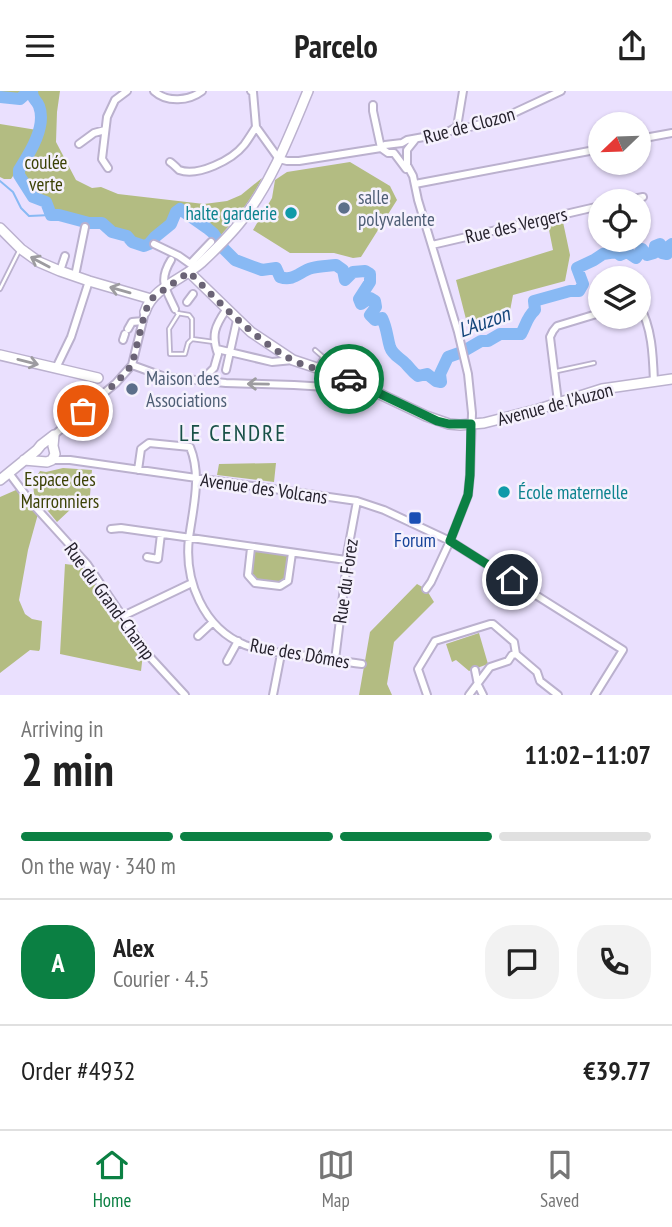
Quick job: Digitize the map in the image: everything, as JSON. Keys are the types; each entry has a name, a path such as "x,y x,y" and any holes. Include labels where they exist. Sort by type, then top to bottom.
{"main road":[{"path":"144,316 151,299 192,268 247,215 279,159 306,95"},
{"path":"0,228 33,259 89,281 151,299"},
{"name":"Avenue de l'Auzon","path":"192,268 226,310 259,338 293,360 344,377 437,421 449,424 471,424 517,415 602,389 672,379"},
{"path":"0,355 98,378"},
{"path":"24,460 41,460 37,456 48,450 54,435"},
{"path":"0,480 24,460 48,450"}],"street":[{"path":"108,168 102,159 107,117 115,100 127,91"},
{"path":"154,91 166,98 176,95 191,98 202,91"},
{"path":"252,91 256,127 279,159"},
{"path":"457,127 463,91"},
{"name":"Rue de Clozon","path":"279,159 299,161 382,148 385,145 446,133 457,127 466,128 503,118 561,91"},
{"path":"373,105 382,148 401,157 407,152"},
{"path":"170,162 178,169 196,171 221,163 243,146 256,127"},
{"path":"79,144 105,129"},
{"path":"651,137 672,133"},
{"name":"Rue de Clozon","path":"407,152 415,140"},
{"path":"415,184 395,155 394,146 400,143 405,145 407,165 413,176 460,340 471,395 468,495 450,541 426,589"},
{"path":"415,184 588,151"},
{"name":"Rue des Vergers","path":"432,245 588,209"},
{"path":"75,276 86,227"},
{"path":"154,244 192,268"},
{"path":"60,271 65,255"},
{"path":"171,260 163,273 166,288 177,311"},
{"path":"57,368 71,337 89,281"},
{"path":"187,302 193,294"},
{"path":"201,381 214,368 218,354 216,324 226,310"},
{"path":"125,334 132,322 144,316"},
{"path":"54,435 116,383 132,365 144,316"},
{"path":"558,403 550,337 552,331 557,326 588,317"},
{"path":"226,370 237,320"},
{"path":"648,329 654,382"},
{"path":"216,346 272,362 293,360"},
{"path":"132,365 165,377 201,381 327,387 341,384 344,377"},
{"path":"98,378 116,383"},
{"path":"138,470 141,449 149,443 187,446 194,458 196,478"},
{"name":"Avenue des Volcans","path":"48,450 70,460 357,501 405,519 450,541 622,650 595,695"},
{"name":"Rue du Grand-Champ","path":"9,473 30,501 87,564 149,657 185,695"},
{"name":"Rue des Dômes","path":"196,478 188,565 201,604 213,622 237,641 258,649 362,664"},
{"name":"Rue du Forez","path":"335,660 346,560 357,501"},
{"path":"111,529 346,560"},
{"path":"147,558 158,559 161,534"},
{"path":"251,548 248,575 255,583 280,586 288,581 292,553"},
{"path":"123,616 192,583"},
{"path":"198,636 213,622"},
{"path":"427,695 418,669 435,641 493,624 514,642 516,654 537,672 540,681 558,695"},
{"name":"Rue des Dômes","path":"227,661 237,641"},
{"path":"273,695 281,654"},
{"path":"469,695 490,667 508,661 516,654"},
{"path":"475,670 478,685 484,695"}],"lane":[{"path":"0,289 21,249"},
{"path":"177,311 189,315 192,319 192,339 185,354 170,354 169,329 177,311"},
{"path":"192,339 216,346"},
{"path":"315,350 323,357 316,369"},
{"path":"554,372 594,363"}],"green space":[{"path":"0,91 29,91 20,99 0,97"},
{"name":"coulée verte","path":"31,91 60,91 56,142 76,180 92,188 101,187 118,194 204,204 227,201 241,195 262,178 243,209 220,236 191,213 180,209 171,224 144,246 132,242 127,236 112,232 102,223 51,215 46,202 33,197 19,175 41,122 39,106"},
{"path":"0,124 37,130 33,146 11,179 0,177"},
{"path":"350,162 390,186 397,200 361,257 353,258 334,253 290,253 253,230 272,198 275,180 287,172"},
{"path":"563,222 570,255 565,281 513,295 509,316 468,327 456,280 553,250 548,225"},
{"path":"276,463 274,482 217,475 219,464"},
{"name":"Espace des Marronniers","path":"63,468 92,470 89,508 72,508 57,522 34,494 33,482 40,471"},
{"path":"16,490 38,514 19,600 25,614 42,621 40,649 30,650 0,673 0,497"},
{"path":"251,548 292,553 288,581 280,586 255,583 248,575"},
{"path":"65,564 81,566 84,569 83,581 93,582 143,654 141,671 60,654"},
{"path":"417,584 426,589 434,602 394,642 387,684 392,695 359,695 370,632"},
{"path":"479,633 488,664 469,671 456,660 452,662 446,644"}],"waterway":[{"name":"L'Auzon","path":"0,97 20,99 32,91 39,106 39,131 19,175 33,197 46,202 51,215 102,223 112,232 127,236 132,242 144,246 171,224 180,209 213,233 235,260 262,270 276,268 280,277 289,278 308,269 336,265 343,270 345,280 353,272 365,271 370,274 370,282 359,299 361,304 370,298 375,301 376,307 370,315 375,320 382,318 393,353 418,376 427,374 436,381 441,382 440,374 448,357 500,334 521,334 535,310 534,301 579,291 583,284 577,268 603,254 616,252 620,255 627,252 636,258 642,249 647,255 654,253 655,246 660,244 662,253 667,254 668,247 672,244"},
{"path":"0,181 13,192 21,208 29,216 51,215"}],"way so far":[{"path":"83,411 116,383 132,365 145,312 151,299 189,272 226,310 259,338 293,360 349,379"}],"place":[{"name":"salle polyvalente","path":"344,208"},
{"name":"halte garderie","path":"291,213"},
{"name":"Maison des Associations","path":"132,389"},
{"name":"École maternelle","path":"504,492"},
{"name":"Forum","path":"415,518"}],"district":[{"name":"LE CENDRE","path":"233,433"}],"route":[{"path":"349,379 437,421 471,424 468,495 450,541 512,580"}]}
